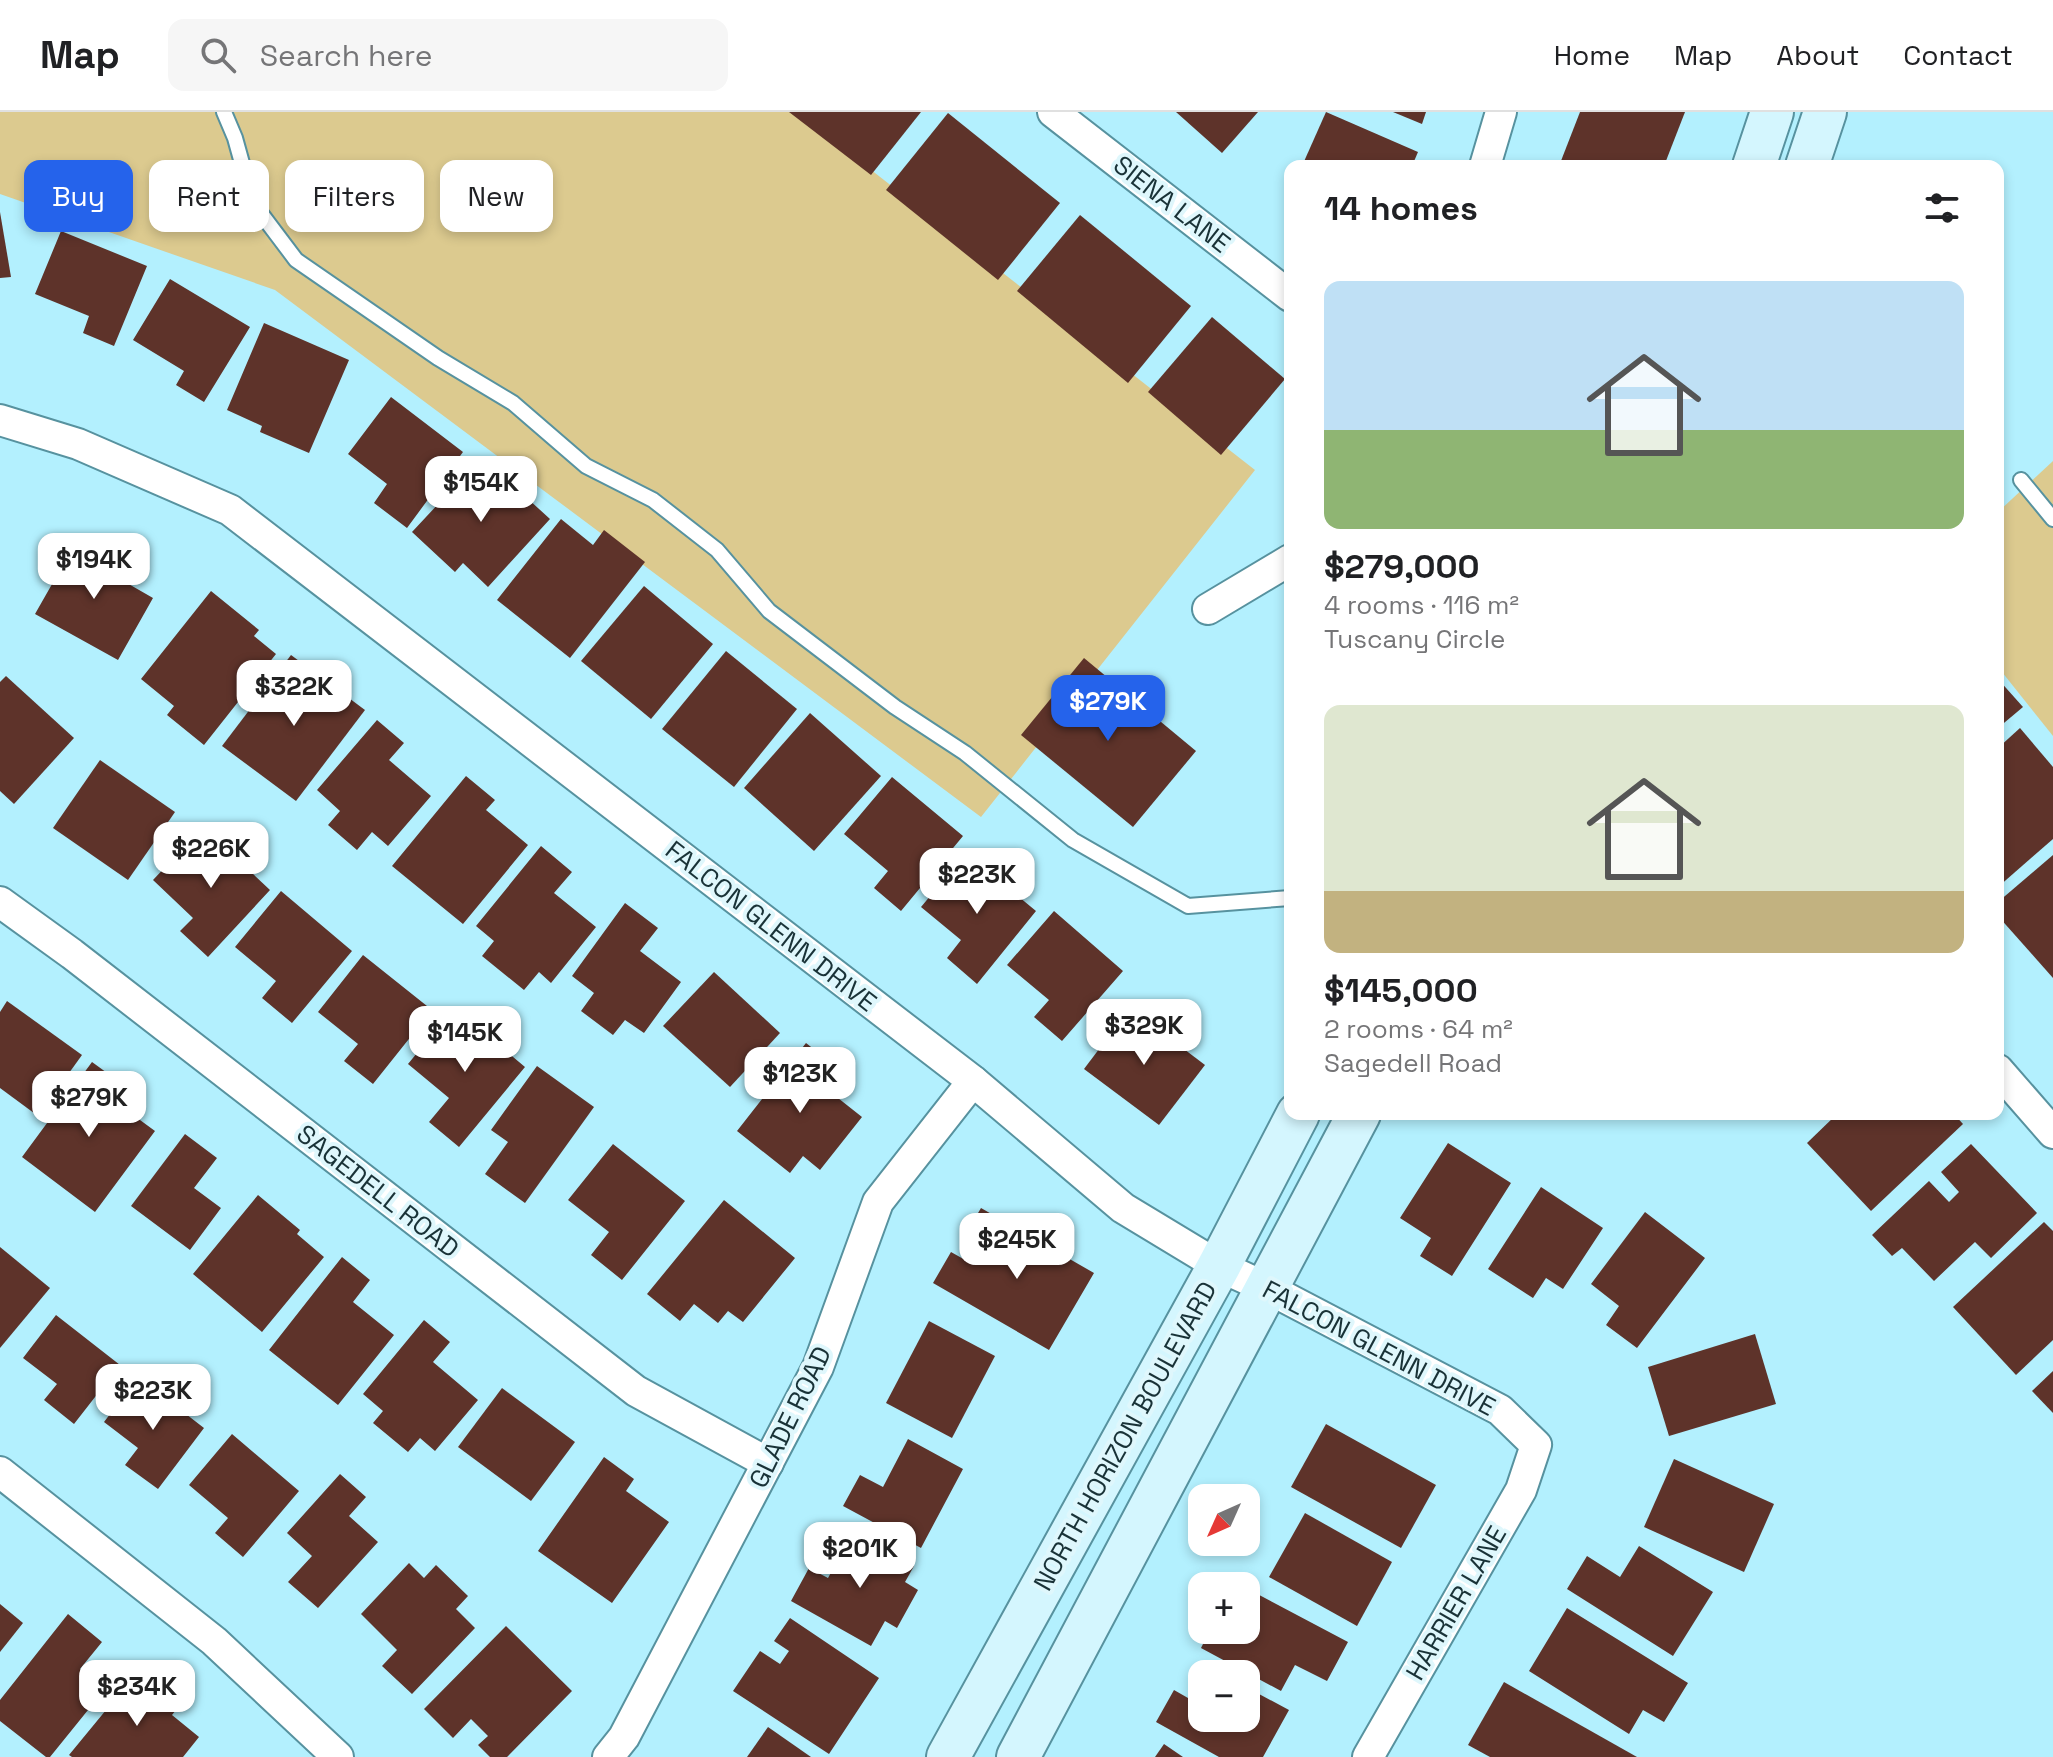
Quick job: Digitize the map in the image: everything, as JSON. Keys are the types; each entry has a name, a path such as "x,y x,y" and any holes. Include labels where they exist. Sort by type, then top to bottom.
{"street":[{"name":"SIENA LANE","path":"1053,112 1284,291"},
{"path":"1487,160 1501,112"},
{"path":"1756,160 1772,112"},
{"path":"1809,160 1825,112"},
{"name":"FALCON GLENN DRIVE","path":"0,420 78,444 230,510 973,1081 1123,1208 1219,1266 1500,1410 1536,1445"},
{"path":"1208,609 1284,564"},
{"name":"SAGEDELL ROAD","path":"0,902 72,954 636,1391 768,1463"},
{"path":"2004,1077 2053,1133"},
{"name":"GLADE ROAD","path":"608,1757 624,1737 818,1367 878,1202 973,1081"},
{"name":"NORTH HORIZON BOULEVARD","path":"948,1757 1219,1266 1295,1120"},
{"name":"NORTH HORIZON BOULEVARD","path":"1018,1757 1356,1120"},
{"name":"HARRIER LANE","path":"1368,1757 1521,1490 1536,1445"},
{"path":"0,1472 214,1641 338,1757"}],"lane":[{"path":"224,112 235,138 253,203 296,260 438,358 513,403 586,466 653,500 717,550 769,611 895,707 965,753 1073,840 1188,906 1284,898"},
{"path":"2021,480 2053,519"}],"shaded area":[{"path":"0,112 797,112 1255,470 981,817 275,290 109,232 133,232 133,160 24,160 24,202 0,194"},
{"path":"2053,461 2053,736 2004,675 2004,506"}],"building":[{"path":"789,112 921,112 871,175"},
{"path":"1176,112 1258,112 1222,153"},
{"path":"1326,112 1418,152 1415,160 1305,160"},
{"path":"1393,112 1426,112 1422,124"},
{"path":"1580,112 1685,112 1666,160 1561,160"},
{"path":"948,113 1060,203 998,280 886,190"},
{"path":"0,212 11,277 0,278"},
{"path":"1080,215 1191,306 1128,383 1017,291"},
{"path":"61,232 147,266 114,346 83,333 89,316 35,294"},
{"path":"170,279 250,327 204,402 176,385 184,371 133,340"},
{"path":"1212,317 1284,378 1221,455 1148,392"},
{"path":"264,323 349,360 309,453 260,432 262,426 227,410"},
{"path":"391,397 463,452 407,528 374,503 387,484 348,454"},
{"path":"482,457 550,519 488,587 463,563 455,572 412,532"},
{"path":"561,519 593,545 604,530 645,562 570,658 497,600"},
{"path":"80,535 108,551 99,567 153,598 118,660 35,614"},
{"path":"644,586 713,644 651,719 581,661"},
{"path":"211,591 259,630 254,636 276,654 204,745 167,715 174,706 141,679"},
{"path":"726,651 797,709 734,787 662,729"},
{"path":"291,655 365,710 296,801 222,746"},
{"path":"1084,658 1196,751 1133,827 1021,735"},
{"path":"6,676 74,738 14,804 0,791 0,682"},
{"path":"2004,686 2023,707 2004,723"},
{"path":"810,713 881,776 814,851 744,788"},
{"path":"377,720 404,743 389,760 431,796 388,846 372,832 357,850 328,825 340,811 317,790"},
{"path":"2020,728 2053,767 2053,839 2004,882 2004,743"},
{"path":"100,760 175,812 128,880 53,828"},
{"path":"466,776 495,800 486,810 528,845 463,924 392,866"},
{"path":"892,777 963,836 901,911 874,888 888,871 844,834"},
{"path":"203,827 270,890 208,957 180,931 193,918 153,880"},
{"path":"541,846 572,872 554,893 596,927 551,983 539,972 524,990 482,956 494,941 476,926"},
{"path":"966,853 1036,911 977,984 947,958 961,940 921,907"},
{"path":"2053,855 2053,978 2004,923 2004,897"},
{"path":"281,891 352,951 292,1023 262,998 276,981 235,947"},
{"path":"625,903 658,928 640,951 681,982 644,1033 625,1020 613,1035 581,1011 594,993 572,976"},
{"path":"1054,911 1123,971 1062,1041 1034,1017 1049,1000 1007,965"},
{"path":"363,955 432,1010 373,1084 344,1061 358,1044 318,1012"},
{"path":"714,972 780,1033 730,1087 663,1026"},
{"path":"7,1001 82,1055 38,1116 0,1088 0,1012"},
{"path":"454,1008 525,1067 459,1147 429,1122 449,1098 408,1064"},
{"path":"1130,1008 1205,1065 1159,1125 1084,1069"},
{"path":"806,1043 834,1065 819,1083 862,1117 820,1170 803,1156 790,1173 737,1131"},
{"path":"92,1062 125,1086 114,1101 155,1131 95,1212 22,1157"},
{"path":"537,1066 594,1107 525,1203 485,1174 508,1142 491,1130"},
{"path":"1831,1120 1959,1120 1963,1124 1871,1211 1807,1143"},
{"path":"185,1134 217,1158 194,1188 221,1208 190,1250 131,1206"},
{"path":"1448,1143 1511,1183 1452,1276 1420,1256 1431,1238 1400,1218"},
{"path":"613,1144 685,1201 622,1280 591,1255 609,1232 568,1200"},
{"path":"1971,1144 2037,1213 1991,1258 1975,1242 1934,1281 1902,1248 1892,1256 1872,1235 1929,1181 1949,1202 1959,1192 1941,1172"},
{"path":"1541,1187 1603,1228 1563,1289 1546,1278 1533,1298 1488,1269"},
{"path":"258,1195 300,1230 297,1234 324,1257 262,1332 193,1274"},
{"path":"724,1200 795,1258 743,1322 728,1311 718,1323 694,1304 680,1321 647,1294"},
{"path":"981,1208 1094,1273 1049,1350 933,1283 951,1252 974,1265 987,1241 968,1230"},
{"path":"1645,1212 1705,1258 1637,1348 1606,1325 1619,1306 1591,1284"},
{"path":"2044,1222 2053,1231 2053,1340 2016,1375 1953,1307"},
{"path":"0,1247 50,1288 0,1348"},
{"path":"342,1257 370,1280 353,1302 394,1335 338,1405 269,1350"},
{"path":"56,1315 120,1365 74,1424 44,1400 57,1384 23,1358"},
{"path":"424,1320 450,1342 433,1362 478,1400 435,1451 420,1438 408,1452 373,1423 383,1411 363,1394"},
{"path":"929,1321 995,1356 952,1438 886,1403"},
{"path":"1755,1334 1776,1404 1669,1436 1648,1367"},
{"path":"2053,1371 2053,1413 2032,1391"},
{"path":"138,1377 204,1428 158,1489 125,1465 138,1448 104,1422"},
{"path":"502,1388 575,1442 531,1501 458,1447"},
{"path":"1326,1424 1436,1485 1401,1548 1291,1487"},
{"path":"232,1434 299,1491 243,1557 215,1533 228,1518 189,1485"},
{"path":"908,1439 963,1469 921,1548 843,1506 860,1475 883,1487"},
{"path":"604,1457 634,1479 626,1491 669,1522 612,1603 538,1551"},
{"path":"1674,1459 1774,1504 1744,1572 1644,1527"},
{"path":"340,1474 366,1497 349,1516 378,1542 318,1608 288,1582 312,1556 287,1533"},
{"path":"1305,1513 1392,1562 1357,1626 1269,1577"},
{"path":"853,1532 914,1566 905,1582 918,1590 897,1628 885,1621 871,1646 791,1601 809,1568 828,1578"},
{"path":"1639,1546 1713,1592 1673,1656 1567,1589 1587,1556 1620,1577"},
{"path":"409,1563 424,1578 436,1565 468,1596 456,1609 475,1628 412,1694 382,1666 397,1650 361,1614"},
{"path":"1260,1595 1348,1642 1327,1681 1295,1665 1281,1691 1260,1680 1260,1660 1223,1660 1201,1648 1203,1644 1260,1644"},
{"path":"0,1604 23,1623 0,1652"},
{"path":"1567,1608 1688,1683 1664,1722 1643,1710 1629,1734 1529,1671"},
{"path":"68,1614 102,1642 80,1669 105,1689 50,1757 46,1757 0,1721 0,1700"},
{"path":"790,1618 879,1678 829,1754 733,1691 760,1651 780,1664 789,1651 774,1641"},
{"path":"506,1626 572,1691 507,1757 490,1757 478,1745 488,1736 471,1719 453,1738 424,1709"},
{"path":"134,1676 176,1710 172,1715 199,1737 183,1757 69,1755"},
{"path":"1504,1682 1637,1757 1490,1757 1468,1745"},
{"path":"1174,1690 1188,1698 1188,1732 1260,1732 1260,1694 1289,1710 1263,1757 1219,1757 1156,1722"},
{"path":"768,1727 811,1757 747,1757"},
{"path":"1164,1744 1183,1757 1155,1757"}]}
